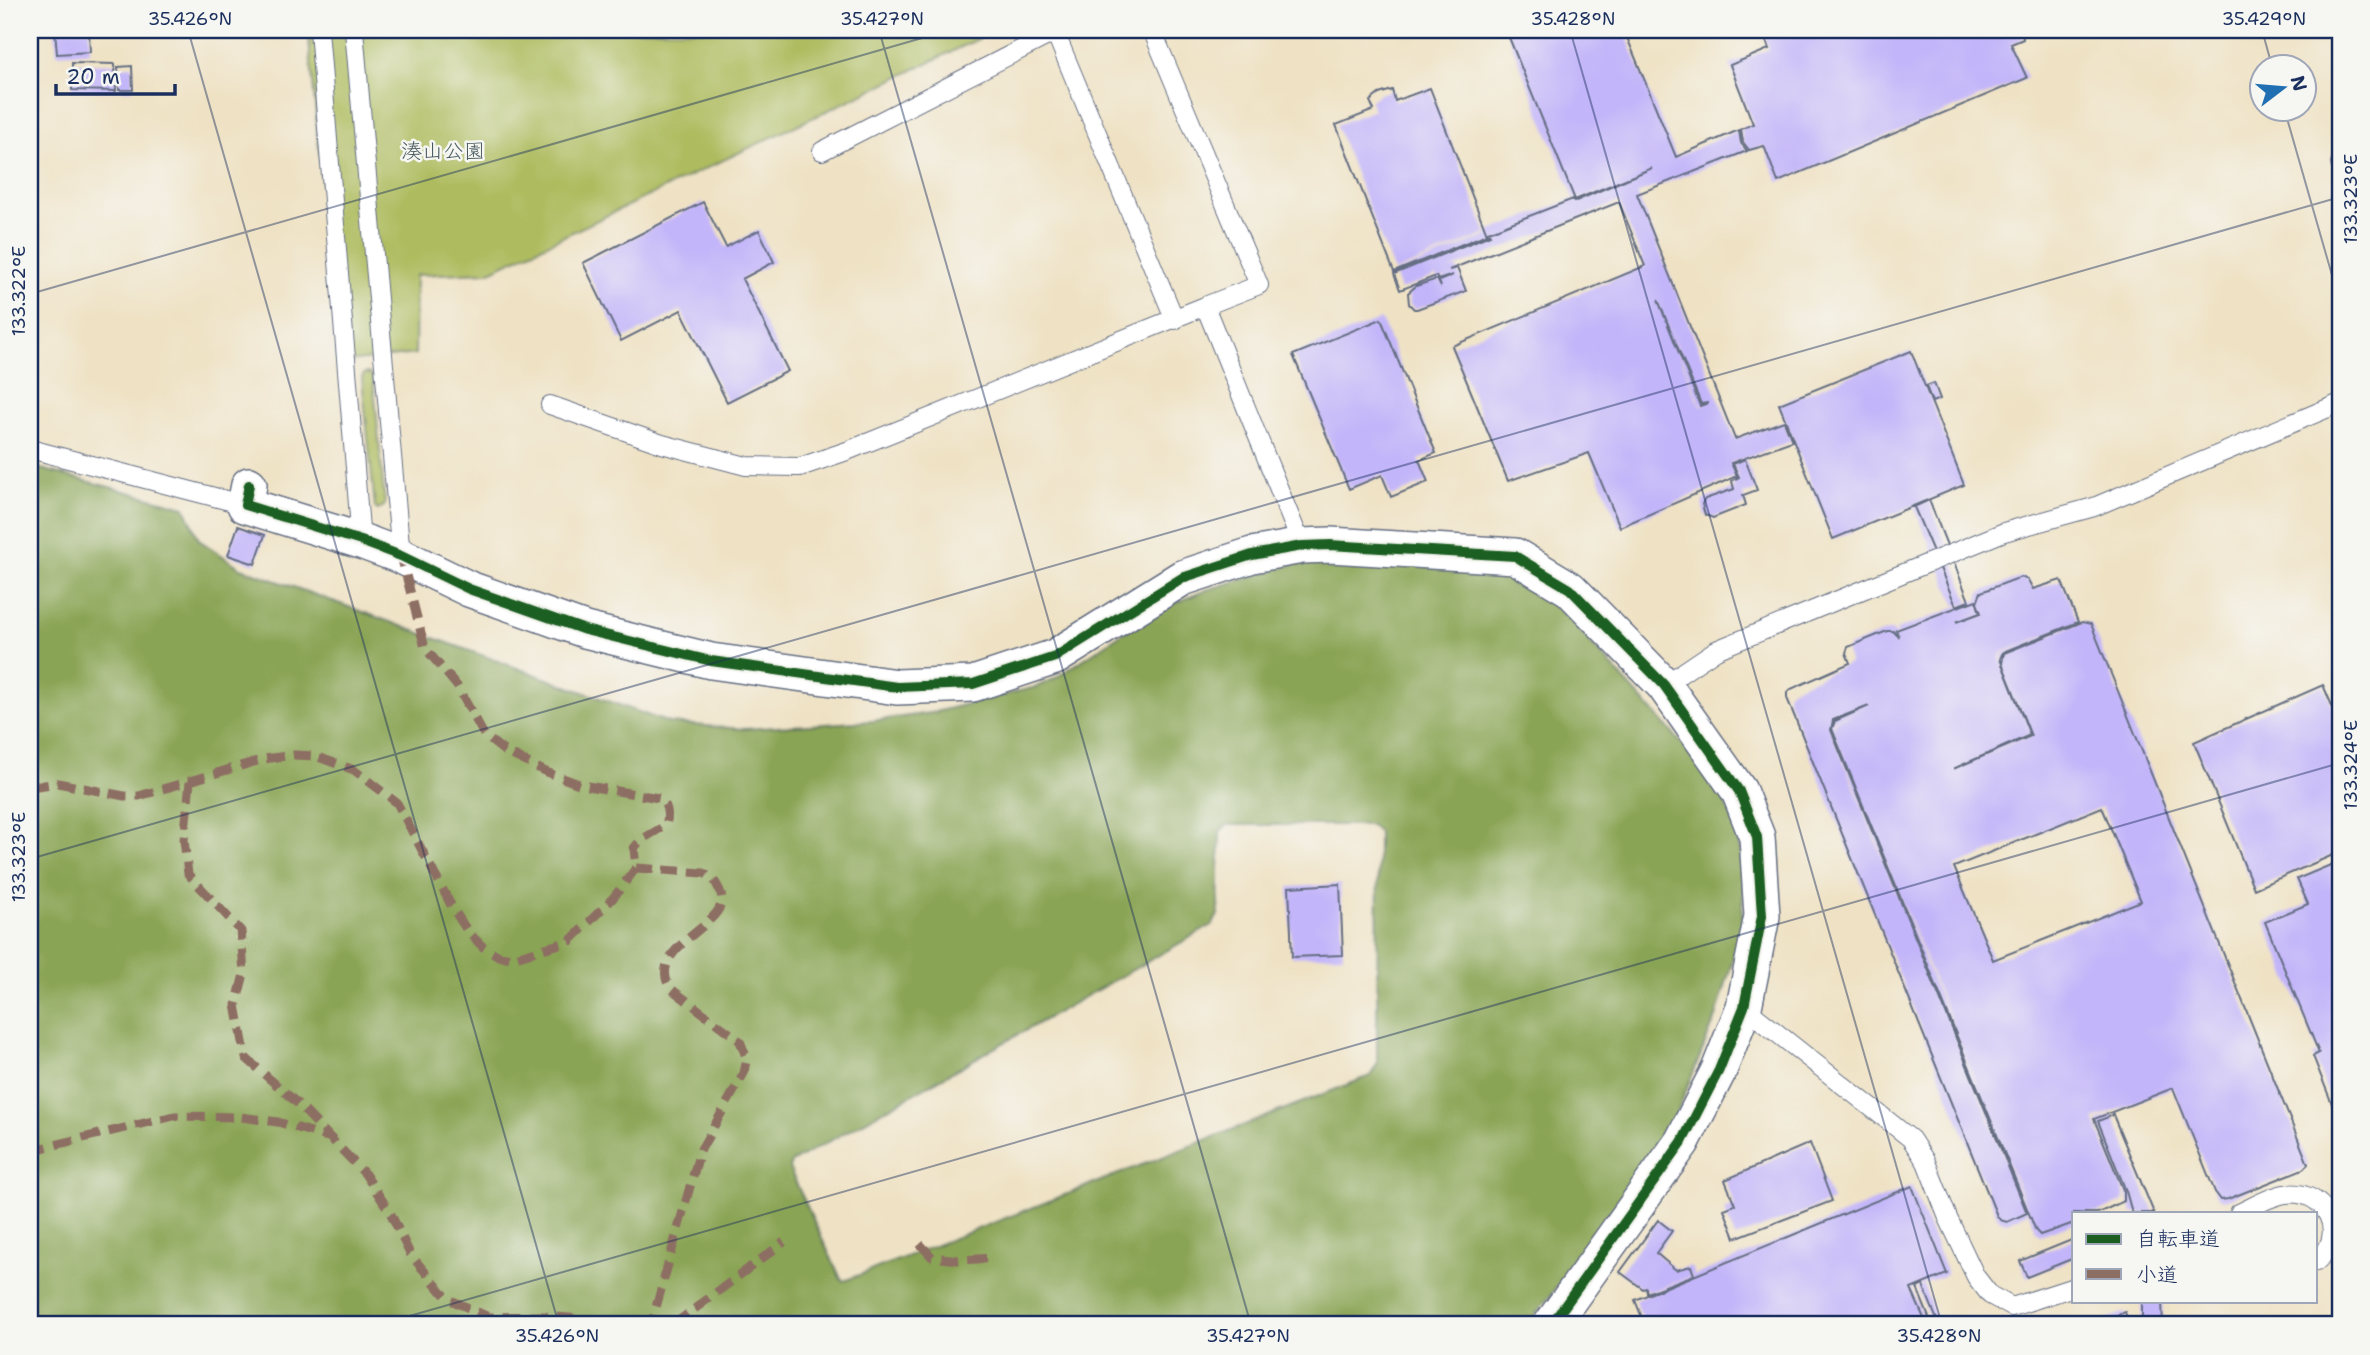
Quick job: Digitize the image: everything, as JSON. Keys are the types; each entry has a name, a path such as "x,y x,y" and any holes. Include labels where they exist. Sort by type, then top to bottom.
{"street":[{"path":"247,495 401,556 469,589 584,629 711,661 897,687 973,684 1055,657 1182,578 1252,555 1302,546 1330,545 1515,556 1570,589 1664,685 1739,791 1757,837 1762,916 1744,1007 1719,1070 1682,1142 1551,1325"}],"lane":[{"path":"319,30 361,541"},
{"path":"354,30 401,556"},
{"path":"550,405 662,444 746,466 800,467 847,451 1259,285 1152,30"},
{"path":"822,151 1057,31 1175,320"},
{"path":"1205,306 1302,546"},
{"path":"1664,685 1716,650 2004,532 2094,507 2340,403"},
{"path":"30,449 247,495"},
{"path":"1744,1007 1911,1139 1926,1162 1948,1218 1976,1277 1990,1295 2012,1307 2072,1288"},
{"path":"2241,1212 2284,1194 2311,1196 2327,1211 2333,1237 2326,1253 2318,1260"}],"green space":[{"name":"湊山公園","path":"308,30 997,30 488,272 416,275 415,354 339,363"},
{"path":"368,373 373,376 385,505 378,510 375,508 362,378"},
{"path":"30,466 185,507 199,540 241,568 669,723 744,729 873,721 931,713 1036,687 1054,679 1130,628 1171,605 1206,590 1290,565 1325,559 1403,564 1505,577 1558,607 1719,784 1733,821 1744,867 1742,928 1716,1017 1677,1113 1583,1254 1527,1325 30,1325","holes":["1227,825 1371,825 1378,832 1377,1065 1370,1076 844,1281 841,1279 789,1168 791,1163 1212,925 1218,915 1220,831"]}],"building":[{"path":"55,30 89,30 90,52 57,54"},
{"path":"1506,30 1624,30 1676,157 1739,130 1741,143 1747,151 1637,194 1735,439 1784,421 1792,441 1731,463 1737,476 1620,527 1589,453 1508,481 1452,346 1645,266 1619,202 1449,270 1457,268 1466,291 1417,309 1409,304 1408,293 1416,286 1437,279 1441,287 1439,281 1453,275 1438,280 1436,276 1400,290 1394,274 1490,235 1488,232 1573,199 1574,202 1652,168 1575,200","holes":["1658,300 1701,404 1708,403 1700,406"]},
{"path":"1762,30 2022,30 2023,39 2011,44 2027,78 1778,182 1764,146 1749,150 1743,142 1741,129 1753,124 1730,65 1769,49"},
{"path":"72,63 115,64 116,91 72,90"},
{"path":"132,66 133,90 119,90 118,67"},
{"path":"1430,88 1487,234 1394,272 1336,125 1374,110 1370,101 1379,94 1392,90 1395,101"},
{"path":"703,202 726,247 759,230 774,262 742,279 788,371 727,402 681,310 621,341 583,263"},
{"path":"1381,319 1436,453 1419,460 1428,482 1391,497 1382,475 1349,489 1293,355"},
{"path":"1911,351 1964,485 1833,539 1779,404"},
{"path":"1934,383 1940,399 1932,402 1926,386"},
{"path":"1745,459 1757,490 1743,495 1746,505 1713,518 1705,515 1702,504 1705,499 1734,489 1732,481 1739,477 1733,464"},
{"path":"1929,500 1969,601 1956,606 1914,507"},
{"path":"238,526 265,535 255,564 228,555"},
{"path":"2021,577 2028,580 2033,589 2061,580 2078,622 2003,652 2000,659 2030,735 1953,769 2031,736 2002,663 2004,653 2082,622 2091,624 2308,1164 2303,1169 2221,1200 2215,1192 2173,1088 2094,1119 2124,1192 2124,1201 2100,1212 2072,1212 2072,1224 2040,1235 2036,1231 1832,729 1835,721 1869,706 1833,720 1831,730 2027,1213 2007,1222 1997,1216 1787,698 1791,689 1850,663 1846,653 1848,647 1887,631 1893,631 1899,637 1896,630 1976,600 1980,613 1956,622 1981,613 1977,603 1981,592","holes":["2102,807 2141,901 1993,960 1954,867"]},
{"path":"2323,685 2340,724 2340,852 2254,889 2194,742"},
{"path":"2340,861 2340,1124 2313,1056 2319,1053 2265,922 2308,904 2297,879"},
{"path":"1340,884 1343,955 1292,957 1289,887"},
{"path":"2113,1115 2154,1212 2132,1212 2098,1121"},
{"path":"1810,1143 1832,1201 1735,1238 1724,1209 1735,1205 1725,1180"},
{"path":"1912,1186 1947,1274 1911,1289 1927,1325 1645,1325 1635,1300"},
{"path":"1658,1220 1672,1231 1656,1253 1676,1270 1691,1266 1694,1275 1647,1293 1646,1288 1643,1289 1620,1272"},
{"path":"2072,1240 2072,1259 2027,1277 2020,1261"},
{"path":"1923,1285 1939,1325 1932,1325 1917,1288"},
{"path":"2142,1302 2162,1302 2163,1325 2142,1325"},
{"path":"2125,1312 2130,1325 2092,1325"}],"marked path":[{"path":"30,787 58,783 124,796 139,796 264,759 294,755 315,756 354,770 397,803 452,907 468,932 483,947 499,956 512,958 570,941 613,898 636,868 634,848 641,840 666,825 666,807 659,798 582,785 546,772 504,751 484,735 457,686 425,648 401,556"},
{"path":"190,782 184,840 188,874 241,931 244,974 236,1005 246,1058 297,1103 365,1174 390,1212 410,1254 448,1299 489,1317 546,1316 616,1322 651,1321"},
{"path":"636,868 704,873 716,884 721,894 721,905 714,916 678,948 669,960 665,973 670,988 740,1041 747,1059 744,1073 700,1151 651,1325"},
{"path":"30,1151 174,1116 241,1117 278,1122 331,1138"},
{"path":"673,1325 784,1242"},
{"path":"920,1244 932,1257 958,1260 993,1258"}],"cycle path":[{"path":"249,485 245,505 361,541 401,556 469,589 585,630 711,661 897,687 973,684 1055,657 1182,578 1252,555 1302,546 1330,545 1515,556 1570,589 1664,685 1739,791 1757,837 1762,916 1744,1007 1719,1070 1682,1142 1551,1325"}]}
